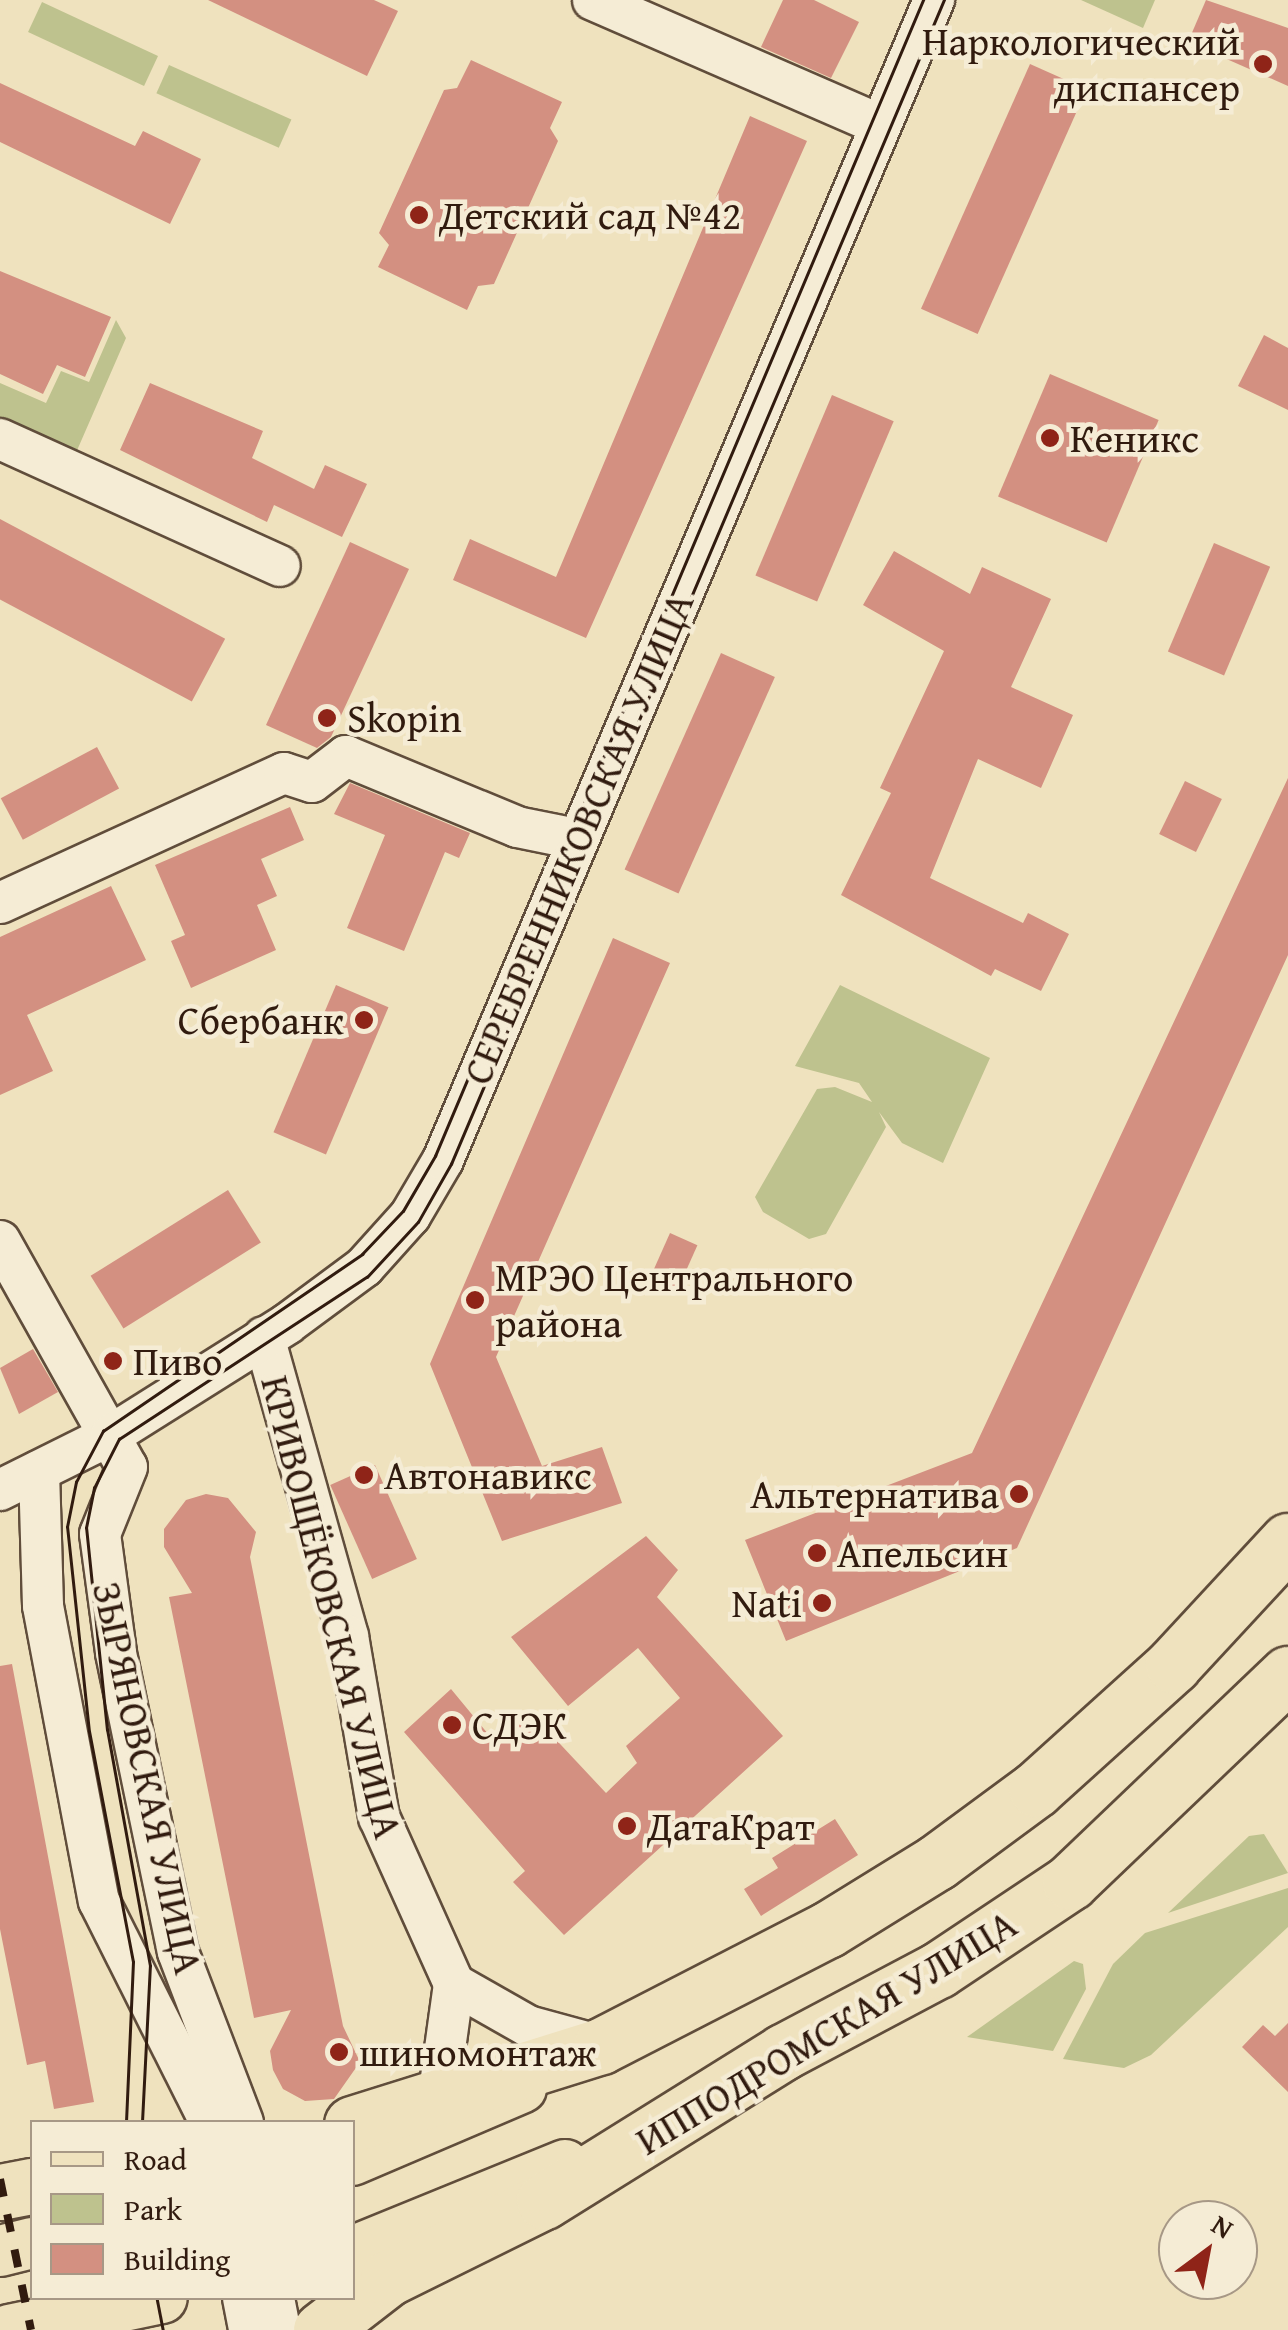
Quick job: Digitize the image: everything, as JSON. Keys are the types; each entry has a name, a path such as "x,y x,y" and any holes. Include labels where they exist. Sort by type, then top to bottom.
{"highway":[{"path":"355,2123 601,2046 826,1930 937,1862 1036,1788 1279,1573"},
{"name":"ИППОДРОМСКАЯ УЛИЦА","path":"321,2330 388,2278 544,2201 938,1970 1070,1882 1288,1674"},
{"path":"0,2192 30,2186"}],"main road":[{"path":"355,2159 449,2125 601,2046"},
{"path":"355,2251 682,2117"},
{"path":"0,2251 30,2244"},
{"path":"9,2330 152,2300"}],"street":[{"path":"593,0 878,124"},
{"name":"СЕРЕБРЕННИКОВСКАЯ УЛИЦА","path":"0,1490 111,1435 264,1338 364,1268 410,1216 443,1160 878,124 934,0"},
{"path":"0,439 280,566"},
{"path":"0,904 284,773 312,782 346,756 517,827 576,840"},
{"name":"ЗЫРЯНОВСКАЯ УЛИЦА","path":"0,1241 127,1467 100,1534 116,1653 178,1952 242,2120"},
{"name":"КРИВОЩЁКОВСКАЯ УЛИЦА","path":"264,1338 348,1636 380,1817 454,1984"},
{"name":"ЗЫРЯНОВСКАЯ УЛИЦА","path":"38,1471 43,1606 99,1901 209,2120"},
{"path":"418,2106 440,2085 454,1984 528,2026 601,2046"},
{"path":"243,2300 248,2330"},
{"path":"274,2300 280,2330"}],"green space":[{"path":"1081,0 1155,0 1143,28"},
{"path":"42,2 158,56 144,86 28,32"},
{"path":"169,65 291,120 279,148 156,93"},
{"path":"116,320 126,338 75,455 0,422 0,383 46,403 61,371 89,382"},
{"path":"840,985 990,1058 943,1163 902,1143 879,1112 886,1127 826,1234 809,1239 763,1212 755,1197 817,1089 835,1087 872,1102 859,1083 795,1066"},
{"path":"1264,1834 1288,1873 1168,1913 1249,1836"},
{"path":"1288,1888 1288,1927 1151,2055 1124,2068 1063,2059 1113,1964 1145,1933"},
{"path":"1074,1961 1083,1964 1086,1989 1053,2051 967,2037"}],"building":[{"path":"208,0 374,0 398,11 367,76"},
{"path":"783,0 814,0 859,22 831,78 761,47"},
{"name":"Наркологический диспансер","path":"1206,0 1288,28 1288,86 1188,42"},
{"path":"471,60 562,102 550,128 558,141 494,284 478,286 467,310 378,267 389,245 379,233 444,90 457,88"},
{"path":"1030,64 1087,89 978,334 921,309"},
{"path":"0,83 135,146 143,131 201,159 170,224 0,142"},
{"path":"750,116 807,141 586,638 453,580 470,539 556,577"},
{"path":"0,271 111,317 85,377 57,365 43,394 0,374"},
{"path":"1264,335 1288,348 1288,410 1238,386"},
{"path":"1050,374 1159,420 1107,543 998,496"},
{"path":"150,383 263,431 252,458 314,489 325,465 367,484 342,537 274,505 267,522 120,450"},
{"path":"832,395 894,421 817,602 755,575"},
{"path":"0,519 225,639 192,701 0,599"},
{"path":"350,542 409,569 331,737 317,748 266,725"},
{"path":"1214,543 1270,567 1224,675 1168,652"},
{"path":"894,551 970,594 982,567 1051,599 1011,687 1073,715 1041,788 978,759 930,878 1023,923 1028,913 1069,934 1041,991 995,969 991,976 841,895 891,793 880,788 944,651 863,605"},
{"path":"721,653 775,677 679,894 625,870"},
{"path":"97,747 119,788 23,840 1,798"},
{"path":"1288,778 1288,955 1017,1548 786,1641 745,1540 972,1453"},
{"path":"1185,781 1222,799 1196,852 1159,834"},
{"path":"350,783 470,833 459,858 445,852 404,951 347,928 385,835 334,814"},
{"path":"290,807 304,840 261,859 277,896 257,905 276,950 191,988 171,941 185,935 155,865"},
{"path":"111,886 146,960 27,1015 53,1071 0,1095 0,937"},
{"path":"613,938 670,963 496,1357 542,1466 602,1447 622,1503 502,1541 430,1364"},
{"path":"336,985 388,1007 326,1155 273,1132"},
{"path":"228,1190 261,1243 123,1328 91,1276"},
{"path":"670,1233 697,1245 676,1293 649,1281"},
{"path":"33,1349 58,1392 19,1414 0,1368"},
{"path":"375,1465 417,1559 372,1579 330,1485"},
{"path":"206,1494 228,1498 256,1532 250,1557 343,2026 360,2062 334,2099 305,2101 283,2089 273,2070 270,2051 291,2010 254,2018 169,1597 192,1593 164,1547 164,1529 186,1500"},
{"path":"646,1536 678,1570 657,1597 783,1736 564,1935 513,1882 525,1871 404,1732 451,1689 498,1746 531,1713 606,1793 637,1763 626,1746 680,1698 638,1648 568,1706 511,1637"},
{"path":"12,1664 94,2102 54,2109 45,2061 27,2065 0,1929 0,1666"},
{"path":"835,1819 858,1855 761,1916 744,1889 778,1868 772,1858"},
{"path":"1288,2023 1288,2092 1242,2047 1263,2025 1275,2036"}],"tram line":[{"path":"126,2120 133,1962 89,1732 67,1527 76,1482 103,1431 362,1254 403,1211 435,1156 923,0"},
{"path":"142,2120 150,1966 107,1730 86,1528 94,1488 119,1439 367,1277 418,1222 451,1164 944,0"},
{"path":"157,2300 163,2330"}],"railway":[{"path":"0,2179 31,2330"}],"place":[{"name":"Наркологический диспансер","path":"1263,64"},
{"name":"Детский сад №42","path":"419,215"},
{"name":"Кеникс","path":"1050,438"},
{"name":"Skopin","path":"327,718"},
{"name":"Сбербанк","path":"364,1020"},
{"name":"МРЭО Центрального района","path":"475,1300"},
{"name":"Пиво","path":"113,1361"},
{"name":"Автонавикс","path":"364,1475"},
{"name":"Альтернатива","path":"1019,1494"},
{"name":"Апельсин","path":"817,1553"},
{"name":"Nati","path":"822,1603"},
{"name":"СДЭК","path":"452,1725"},
{"name":"ДатаКрат","path":"627,1826"},
{"name":"шиномонтаж","path":"339,2052"}]}
